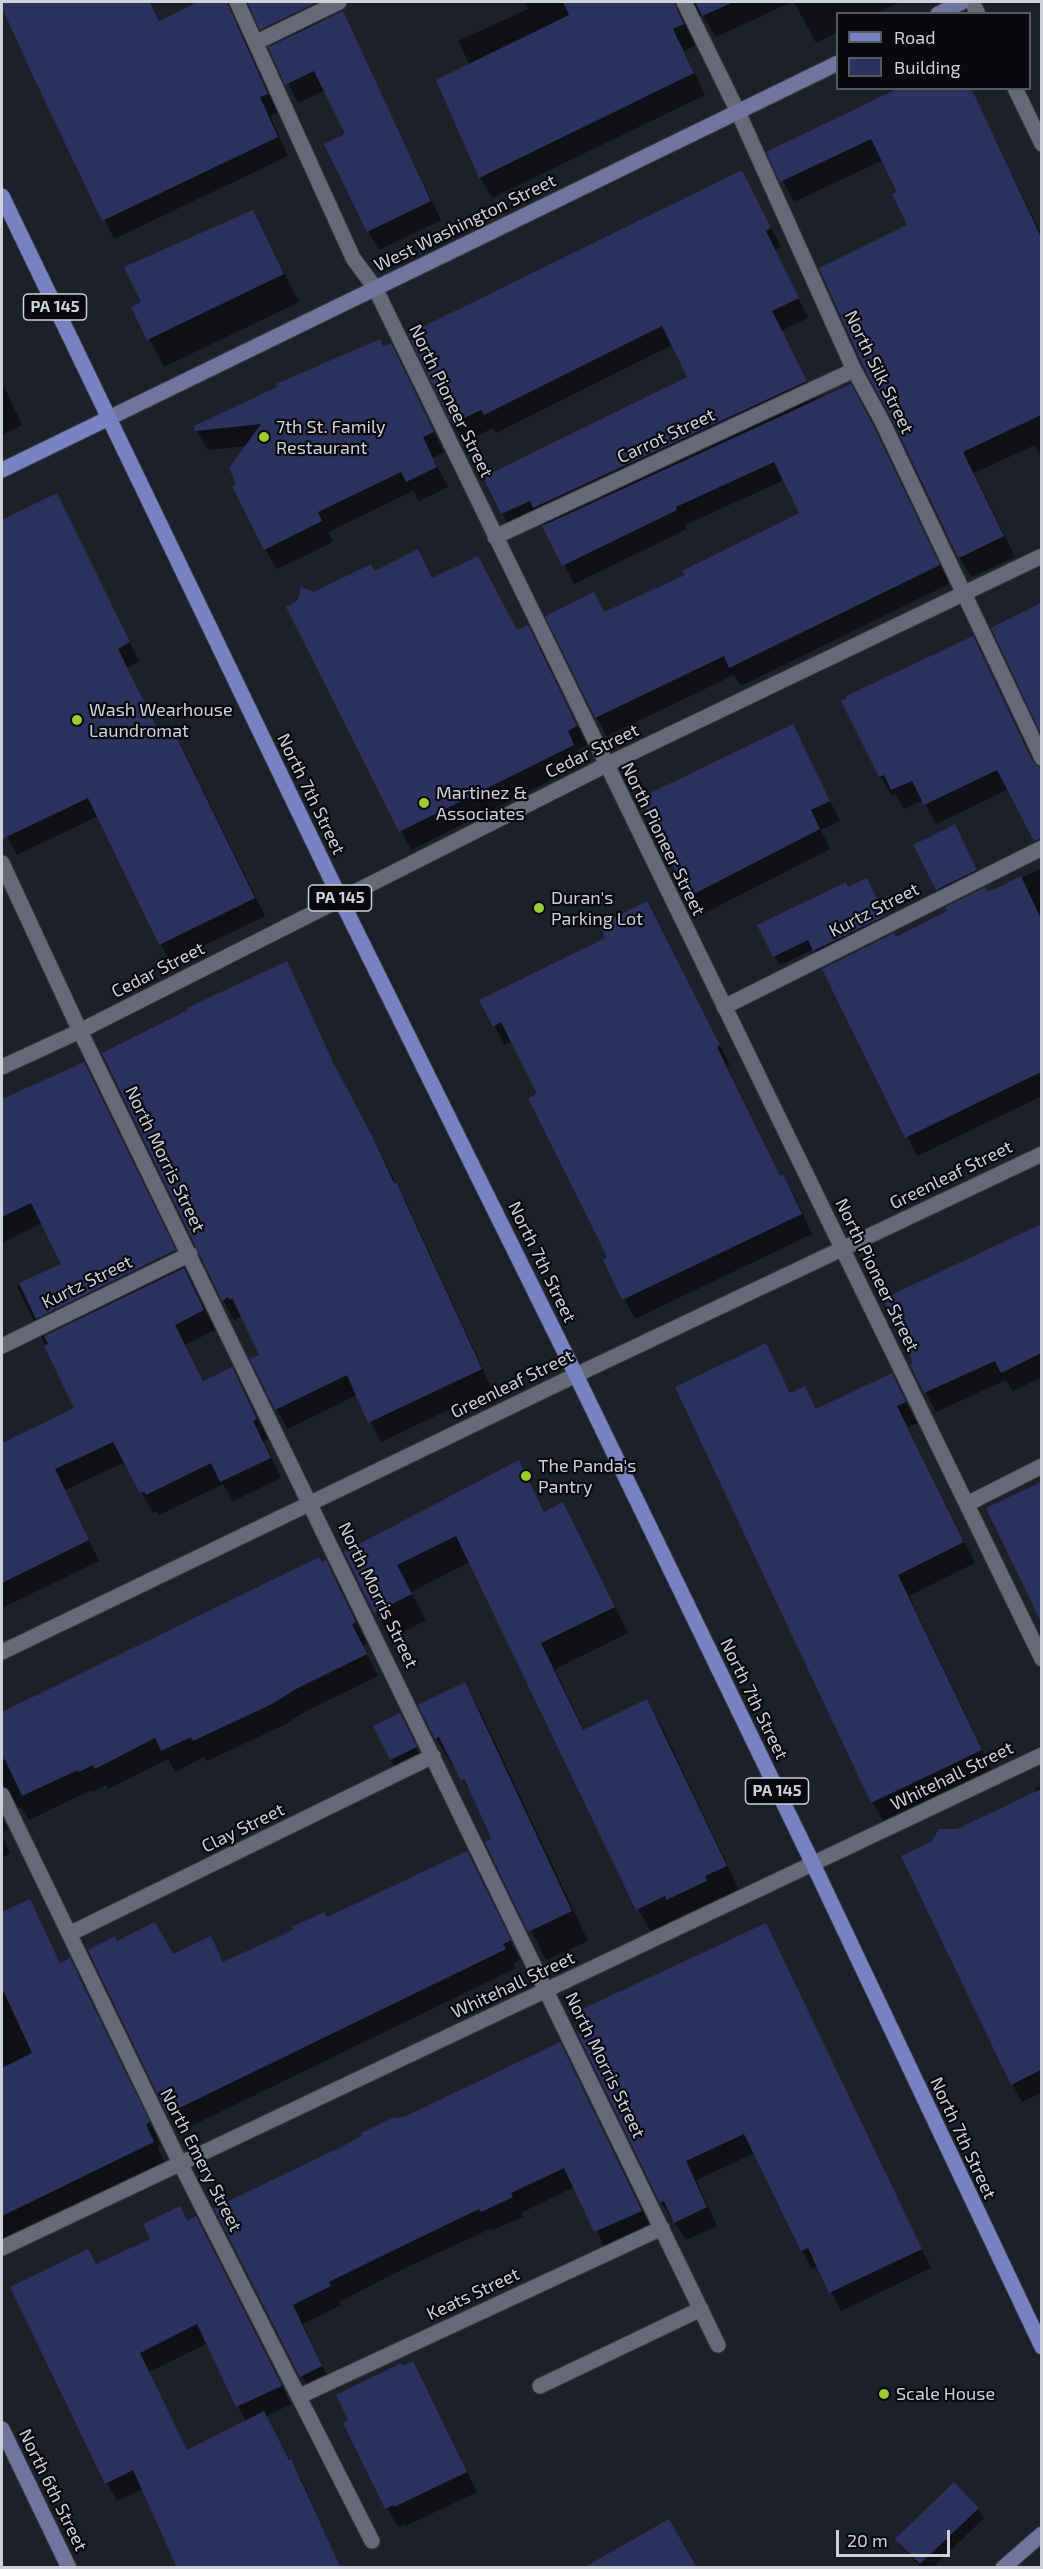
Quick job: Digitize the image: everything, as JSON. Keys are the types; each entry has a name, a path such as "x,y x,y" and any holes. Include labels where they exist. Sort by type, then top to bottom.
{"main road":[{"name":"North 7th Street","path":"2,196 341,900 576,1375 813,1864 1041,2347"},
{"path":"2,470 109,418"}],"street":[{"name":"North Pioneer Street","path":"237,2 353,258 375,288 1041,1659"},
{"path":"257,42 339,2"},
{"name":"North Silk Street","path":"684,2 738,112 854,370 882,421 1041,758"},
{"path":"942,12 962,2"},
{"name":"West Washington Street","path":"109,418 836,63"},
{"path":"1015,90 1041,144"},
{"name":"Carrot Street","path":"495,537 854,370"},
{"name":"Cedar Street","path":"2,1067 80,1031 606,765 1041,556"},
{"name":"Kurtz Street","path":"724,1007 1041,848"},
{"name":"North Morris Street","path":"2,863 80,1031 718,2345"},
{"name":"Greenleaf Street","path":"2,1652 1041,1154"},
{"name":"Kurtz Street","path":"2,1346 190,1254"},
{"path":"967,1504 1041,1466"},
{"name":"Whitehall Street","path":"2,2248 1041,1755"},
{"name":"Clay Street","path":"69,1934 434,1756"},
{"name":"North Emery Street","path":"2,1795 180,2163 372,2541"},
{"name":"Keats Street","path":"300,2396 662,2228"},
{"path":"540,2386 701,2309"},
{"name":"North 6th Street","path":"2,2430 69,2568"},
{"path":"1003,2568 1041,2534"}],"building":[{"path":"2,2 150,2 159,21 198,2 227,2 268,94 260,97 278,137 102,221 2,8"},
{"path":"247,2 318,2 260,30"},
{"path":"563,2 674,2 684,24 673,29 694,73 479,178 436,80 569,15"},
{"path":"695,2 734,2 702,16"},
{"path":"343,11 431,201 367,232 324,144 345,134 314,71 285,85 268,47"},
{"path":"895,90 972,90 1041,237 1041,415 963,452 1004,536 958,557 891,417 868,376 819,268 907,225 892,194 897,192 871,139 780,182 766,152"},
{"path":"742,170 771,228 766,231 799,298 772,311 807,381 533,508 530,501 501,514 483,477 687,377 662,326 484,415 481,410 452,424 408,334"},
{"path":"253,210 284,274 147,340 131,307 141,302 124,267"},
{"path":"380,339 383,346 391,343 434,432 423,437 437,467 406,482 401,472 318,512 322,521 264,550 232,486 236,484 229,468 261,424 195,431 194,426 277,387 276,384"},
{"path":"851,384 940,565 729,668 724,656 595,718 545,616 594,592 604,612 685,575 682,571 799,513 774,462 676,507 677,510 562,566 542,526"},
{"path":"57,493 130,642 118,649 160,734 172,728 255,898 159,945 88,798 2,839 2,520"},
{"path":"418,549 432,578 478,556 517,630 528,625 577,726 568,731 574,745 399,832 286,607 298,600 301,587 314,592 371,564 375,571"},
{"path":"1041,603 1041,734 991,628"},
{"path":"973,636 1033,762 1041,768 1041,838 1034,841 997,770 924,805 912,781 891,790 884,775 879,777 841,701 847,698 846,696"},
{"path":"793,724 830,801 811,810 820,829 688,897 640,798"},
{"path":"955,824 977,870 936,890 913,845"},
{"path":"1021,876 1041,919 1041,1072 905,1138 822,969 894,933 896,937 947,911 945,907 985,887 987,891 993,890"},
{"path":"867,878 885,916 813,951 808,940 773,957 757,925 846,882 848,887"},
{"path":"647,901 720,1045 717,1047 780,1176 783,1174 802,1214 622,1300 603,1260 607,1257 528,1098 537,1094 501,1022 493,1027 479,1000 605,938 599,925"},
{"path":"287,961 333,1062 394,1183 396,1182 482,1369 368,1423 347,1375 275,1410 250,1359 259,1355 232,1298 230,1300 228,1297 222,1301 102,1053 188,1010 187,1008"},
{"path":"84,1062 176,1250 36,1319 19,1283 61,1264 31,1203 2,1217 2,1099"},
{"path":"1041,1224 1041,1353 1001,1373 995,1361 924,1393 910,1364 913,1363 883,1299"},
{"path":"184,1268 204,1310 175,1325 203,1381 232,1367 257,1419 253,1421 271,1458 220,1482 211,1463 146,1495 144,1492 140,1493 113,1442 55,1469 89,1540 2,1583 2,1443 74,1408 44,1346 48,1344 44,1336"},
{"path":"766,1343 790,1393 805,1386 816,1409 892,1373 906,1402 897,1406 964,1542 898,1575 982,1750 871,1803 675,1387"},
{"path":"519,1460 544,1512 563,1502 615,1607 541,1643 583,1730 647,1699 727,1866 705,1876 707,1881 666,1900 665,1896 636,1910 456,1536 397,1565 412,1594 374,1613 344,1552"},
{"path":"1041,1482 1041,1622 986,1508"},
{"path":"319,1557 322,1562 326,1560 356,1622 352,1624 367,1654 296,1689 272,1704 193,1741 191,1737 161,1751 155,1738 95,1769 93,1765 79,1772 78,1770 22,1796 2,1753 2,1712"},
{"path":"465,1682 572,1911 528,1932 485,1842 491,1839 490,1835 464,1779 461,1781 439,1737 435,1739 418,1705"},
{"path":"400,1713 417,1747 390,1760 373,1726"},
{"path":"1041,1789 1041,2070 1011,2085 901,1856 932,1841 939,1829 957,1829"},
{"path":"467,1851 511,1940 503,1944 506,1949 167,2114 88,1950 115,1936 117,1941 155,1922 173,1954 211,1936 223,1962 293,1930 292,1927 324,1912 327,1917"},
{"path":"30,1899 60,1963 70,1958 150,2122 146,2124 154,2142 2,2216 2,2068 32,2053 2,1988 2,1912"},
{"path":"766,1923 922,2249 829,2293 808,2248 801,2251 744,2134 686,2161 707,2207 674,2223 664,2201 660,2203 578,2034 587,2029 578,2011"},
{"path":"560,2042 642,2211 594,2232 564,2168 511,2193 513,2197 481,2212 479,2209 388,2253 329,2282 331,2286 293,2305 322,2366 300,2377 214,2208 341,2147 362,2136 361,2133 392,2118 404,2117"},
{"path":"180,2206 187,2221 196,2216 282,2386 236,2407 197,2324 140,2353 187,2450 264,2411 289,2460 291,2459 341,2568 177,2568 133,2470 105,2484 10,2287 88,2249 96,2264 150,2239 143,2224"},
{"path":"413,2361 467,2472 394,2507 393,2505 385,2509 343,2423 348,2420 336,2395 401,2363 402,2366"},
{"path":"954,2482 979,2508 920,2564 895,2539"},
{"path":"669,2519 697,2568 583,2568"}],"place":[{"name":"7th St. Family Restaurant","path":"264,437"},
{"name":"Wash Wearhouse Laundromat","path":"77,720"},
{"name":"Martinez & Associates","path":"424,803"},
{"name":"Duran's Parking Lot","path":"539,908"},
{"name":"The Panda's Pantry","path":"526,1476"},
{"name":"Scale House","path":"884,2394"}]}
